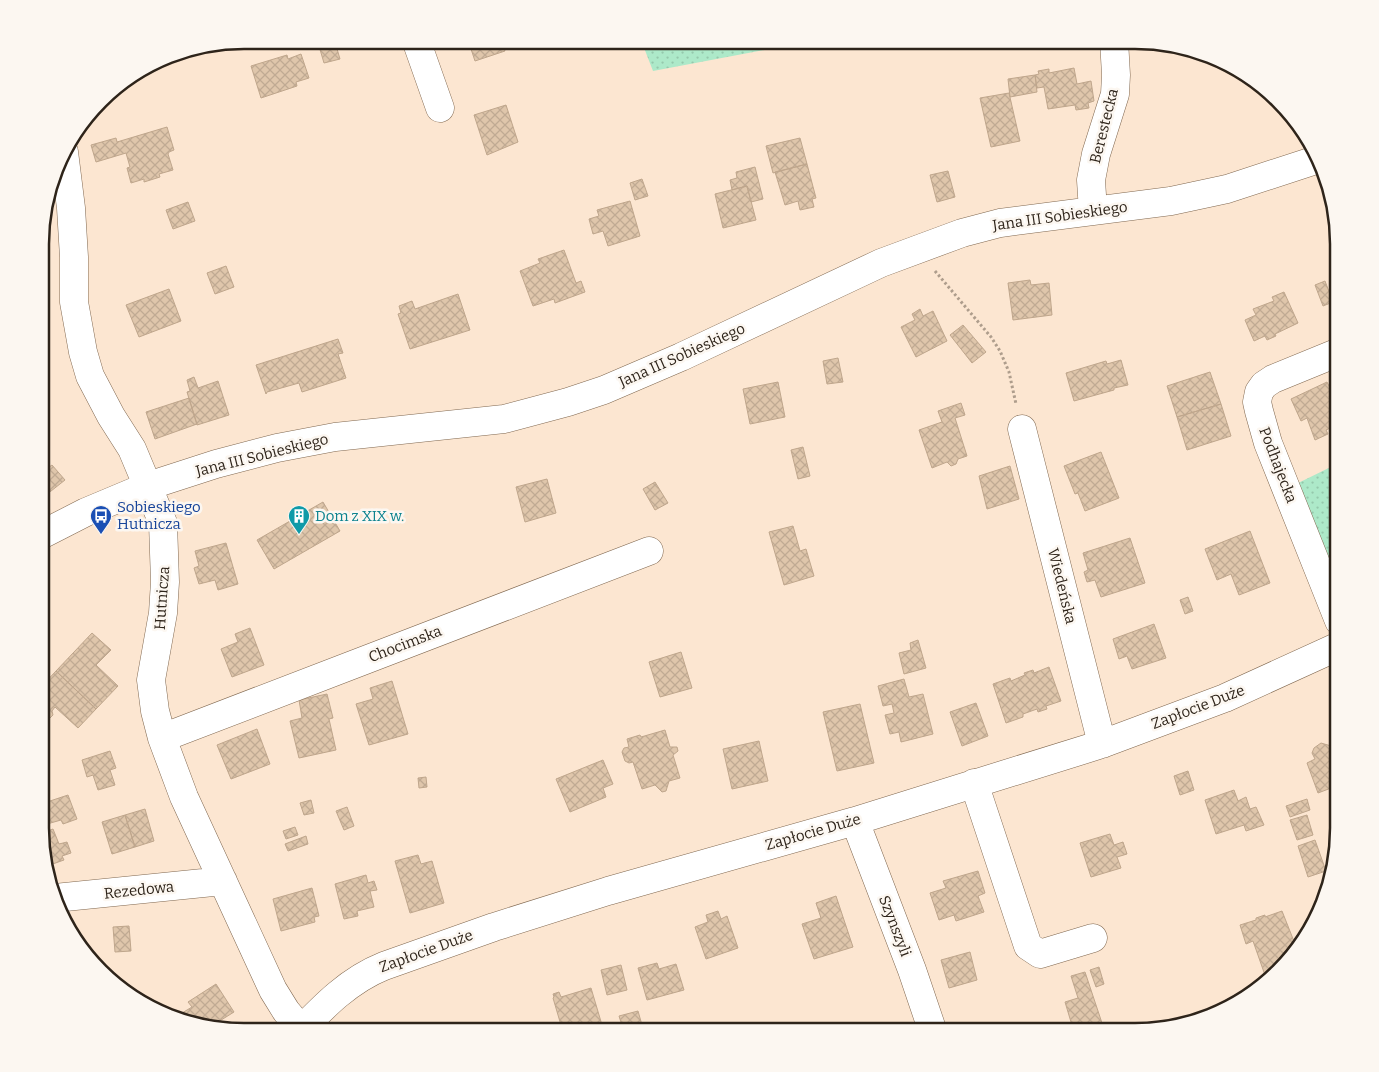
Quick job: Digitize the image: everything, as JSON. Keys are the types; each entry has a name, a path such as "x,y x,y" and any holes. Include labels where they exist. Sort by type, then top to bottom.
{"street":[{"path":"419,49 440,108"},
{"name":"Berestecka","path":"1093,211 1091,180 1114,94 1116,75 1115,49"},
{"name":"Jana III Sobieskiego","path":"49,531 86,512 148,486 216,464 277,448 335,437 504,418 568,402 604,390 681,357 881,264 962,233 1000,223 1171,201 1227,189 1312,161"},
{"name":"Hutnicza","path":"66,165 74,257 74,302 83,352 90,376 111,416 132,449 163,523 165,548 163,613 151,680 155,711 162,738 184,797 273,990 295,1023"},
{"name":"Podhajecka","path":"1330,356 1273,379 1264,385 1259,392 1257,402 1268,443 1330,598"},
{"name":"Wiedeńska","path":"1022,429 1102,744"},
{"name":"Chocimska","path":"162,738 649,551"},
{"name":"Zapłocie Duże","path":"307,1023 350,983 384,966 494,926 608,891 855,821 1102,744 1225,698 1330,650"},
{"path":"974,783 1028,946 1040,954 1093,938"},
{"name":"Szynszyli","path":"855,821 912,970 930,1023"},
{"name":"Rezedowa","path":"62,897 223,881"}],"path":[{"path":"933,268 991,337 1000,351 1008,372 1022,429"}],"green space":[{"path":"644,49 769,49 653,71"},
{"path":"1330,467 1330,581 1292,486"}],"building":[{"path":"320,49 337,49 340,59 324,63"},
{"path":"471,49 504,49 505,51 475,61"},
{"path":"301,54 309,78 296,82 297,86 261,98 251,66 287,55 288,59"},
{"path":"1074,68 1077,84 1091,81 1094,101 1088,103 1089,108 1076,110 1075,105 1048,109 1044,87 1037,88 1035,75 1039,74 1038,71 1049,69 1049,73"},
{"path":"1035,75 1037,92 1010,97 1008,79"},
{"path":"1009,93 1020,141 991,147 980,98"},
{"path":"506,105 518,142 487,155 474,115"},
{"path":"167,127 174,150 168,154 173,170 159,174 160,177 144,182 144,179 131,183 127,168 130,167 126,153 96,162 91,145 116,138 117,142"},
{"path":"800,138 807,164 773,173 766,146"},
{"path":"807,164 816,198 812,199 814,207 800,210 798,201 785,205 775,172"},
{"path":"755,167 763,199 751,202 747,186 732,190 730,180 737,178 736,172"},
{"path":"948,171 955,197 937,202 930,175"},
{"path":"642,179 648,196 635,200 630,183"},
{"path":"747,186 756,220 723,228 715,194"},
{"path":"630,201 640,236 608,246 603,231 593,234 589,219 599,216 597,210"},
{"path":"188,202 195,221 173,229 166,210"},
{"path":"564,250 576,283 581,281 585,292 555,303 554,299 533,306 520,271 540,263 538,259"},
{"path":"226,266 234,287 215,294 207,273"},
{"path":"1030,280 1031,285 1049,283 1052,315 1013,320 1008,283"},
{"path":"1325,281 1330,294 1330,303 1323,306 1315,285"},
{"path":"169,289 181,321 139,337 126,305"},
{"path":"1284,292 1298,323 1267,340 1265,336 1254,341 1245,320 1256,315 1253,309 1274,301 1272,297"},
{"path":"458,294 470,330 410,349 398,314 401,313 399,306 412,301 415,309"},
{"path":"920,309 923,316 933,311 947,341 916,357 901,327 915,320 912,314"},
{"path":"963,325 986,352 972,363 950,335"},
{"path":"338,339 343,353 338,354 346,378 302,392 299,383 267,392 266,394 256,365"},
{"path":"838,358 843,382 827,384 823,361"},
{"path":"1121,360 1128,385 1074,401 1066,373 1106,361 1107,364"},
{"path":"1210,372 1221,404 1177,417 1167,386"},
{"path":"194,377 198,388 218,381 229,415 197,425 187,392 190,391 187,380"},
{"path":"778,382 785,417 750,424 743,389"},
{"path":"1327,382 1330,388 1330,428 1326,430 1328,434 1315,440 1307,418 1301,421 1291,399"},
{"path":"189,398 197,424 155,439 146,412"},
{"path":"961,403 965,415 955,418 967,456 958,459 956,464 951,466 947,462 932,468 919,430 942,422 938,411"},
{"path":"1221,404 1231,436 1187,450 1177,417"},
{"path":"803,447 810,476 798,479 791,450"},
{"path":"1101,452 1119,498 1085,511 1078,493 1075,494 1064,466"},
{"path":"52,465 65,480 49,493 49,467"},
{"path":"1010,466 1019,499 987,509 979,476"},
{"path":"547,479 556,513 525,522 516,487"},
{"path":"655,482 668,503 655,510 643,489"},
{"name":"Dom z XIX w.","path":"323,502 340,531 274,569 257,540"},
{"path":"793,526 800,551 806,549 814,576 784,585 769,532"},
{"path":"1250,531 1270,583 1239,595 1231,574 1217,580 1205,549"},
{"path":"1130,538 1145,583 1101,597 1095,580 1087,582 1084,572 1088,570 1083,553"},
{"path":"226,543 238,584 218,590 215,580 199,584 194,568 199,566 195,551"},
{"path":"1188,597 1193,611 1185,614 1180,600"},
{"path":"1154,624 1166,658 1132,669 1127,656 1119,659 1113,639"},
{"path":"250,628 264,665 232,677 221,649 238,642 235,634"},
{"path":"92,633 111,650 96,665 118,686 96,709 56,671"},
{"path":"918,640 926,668 904,674 899,653 911,650 910,643"},
{"path":"681,652 692,688 660,697 649,662"},
{"path":"1049,667 1061,701 1046,706 1047,709 1038,712 1037,709 1023,714 1023,717 1006,723 993,684 1010,678 1011,681 1025,675 1024,673 1033,670 1034,673"},
{"path":"56,671 96,709 78,728 55,707 52,711 53,715 49,719 49,678"},
{"path":"904,679 909,697 923,694 933,734 901,742 899,732 890,734 885,715 894,713 892,704 883,706 878,686"},
{"path":"392,681 408,734 369,745 356,704 373,699 370,688"},
{"path":"327,694 333,718 329,719 336,750 299,758 290,721 302,718 299,700"},
{"path":"976,703 988,736 962,746 950,712"},
{"path":"860,704 874,763 837,771 823,712"},
{"path":"257,729 270,764 231,779 217,745"},
{"path":"665,730 670,747 677,747 678,751 673,755 680,778 669,781 666,791 662,792 655,785 642,789 633,762 625,761 622,752 624,748 629,747 627,739"},
{"path":"759,741 768,781 732,789 723,749"},
{"path":"1321,743 1330,746 1330,788 1318,793 1307,763 1315,759 1312,753 1314,748"},
{"path":"110,751 116,768 110,770 115,785 98,790 93,775 87,777 82,760"},
{"path":"603,760 613,784 603,788 606,797 570,812 556,779"},
{"path":"1188,771 1194,790 1180,795 1174,776"},
{"path":"426,777 427,787 419,788 418,778"},
{"path":"1234,790 1238,801 1246,797 1250,809 1256,807 1264,825 1246,831 1244,825 1216,834 1205,800"},
{"path":"68,795 77,819 63,824 61,820 49,823 49,801"},
{"path":"1307,799 1310,810 1290,817 1286,806"},
{"path":"311,800 314,813 304,815 300,803"},
{"path":"347,807 354,826 344,830 336,811"},
{"path":"145,809 154,841 135,847 125,815"},
{"path":"125,815 135,847 112,854 102,822"},
{"path":"1307,815 1313,835 1297,840 1290,820"},
{"path":"295,827 298,835 286,839 283,831"},
{"path":"53,829 59,844 67,842 71,853 62,856 64,860 52,864 50,854 49,831"},
{"path":"1110,834 1114,845 1123,842 1127,854 1117,857 1121,868 1091,877 1080,843"},
{"path":"306,836 308,844 288,851 285,844"},
{"path":"1315,840 1326,871 1308,877 1298,846"},
{"path":"418,855 421,864 432,861 444,903 410,913 395,861"},
{"path":"978,871 985,893 978,896 984,912 956,921 954,915 939,920 930,893 946,888 943,881"},
{"path":"366,875 368,883 374,881 377,890 370,891 374,907 357,911 358,916 344,919 335,884"},
{"path":"312,888 319,916 314,917 315,922 281,931 273,899"},
{"path":"836,896 853,947 814,959 802,924 821,918 816,903"},
{"path":"718,911 721,919 727,916 738,948 706,959 695,927 708,922 706,915"},
{"path":"1282,911 1294,941 1265,974 1253,941 1246,944 1240,925 1265,915 1265,917"},
{"path":"129,926 131,951 115,952 113,927"},
{"path":"970,952 977,980 949,988 941,960"},
{"path":"657,963 659,969 676,964 684,990 647,1000 638,968"},
{"path":"621,965 627,990 607,995 601,970"},
{"path":"1099,967 1104,984 1096,987 1090,970"},
{"path":"1085,972 1102,1023 1071,1023 1065,1002 1078,998 1071,976"},
{"path":"216,984 234,1012 218,1022 206,1020 182,1013 192,1007 188,1002"},
{"path":"591,988 601,1023 560,1023 553,994 559,992 561,997"},
{"path":"638,1011 641,1023 621,1023 619,1016"}],"place":[{"name":"Sobieskiego Hutnicza","path":"101,535"},
{"name":"Dom z XIX w.","path":"299,535"}]}
